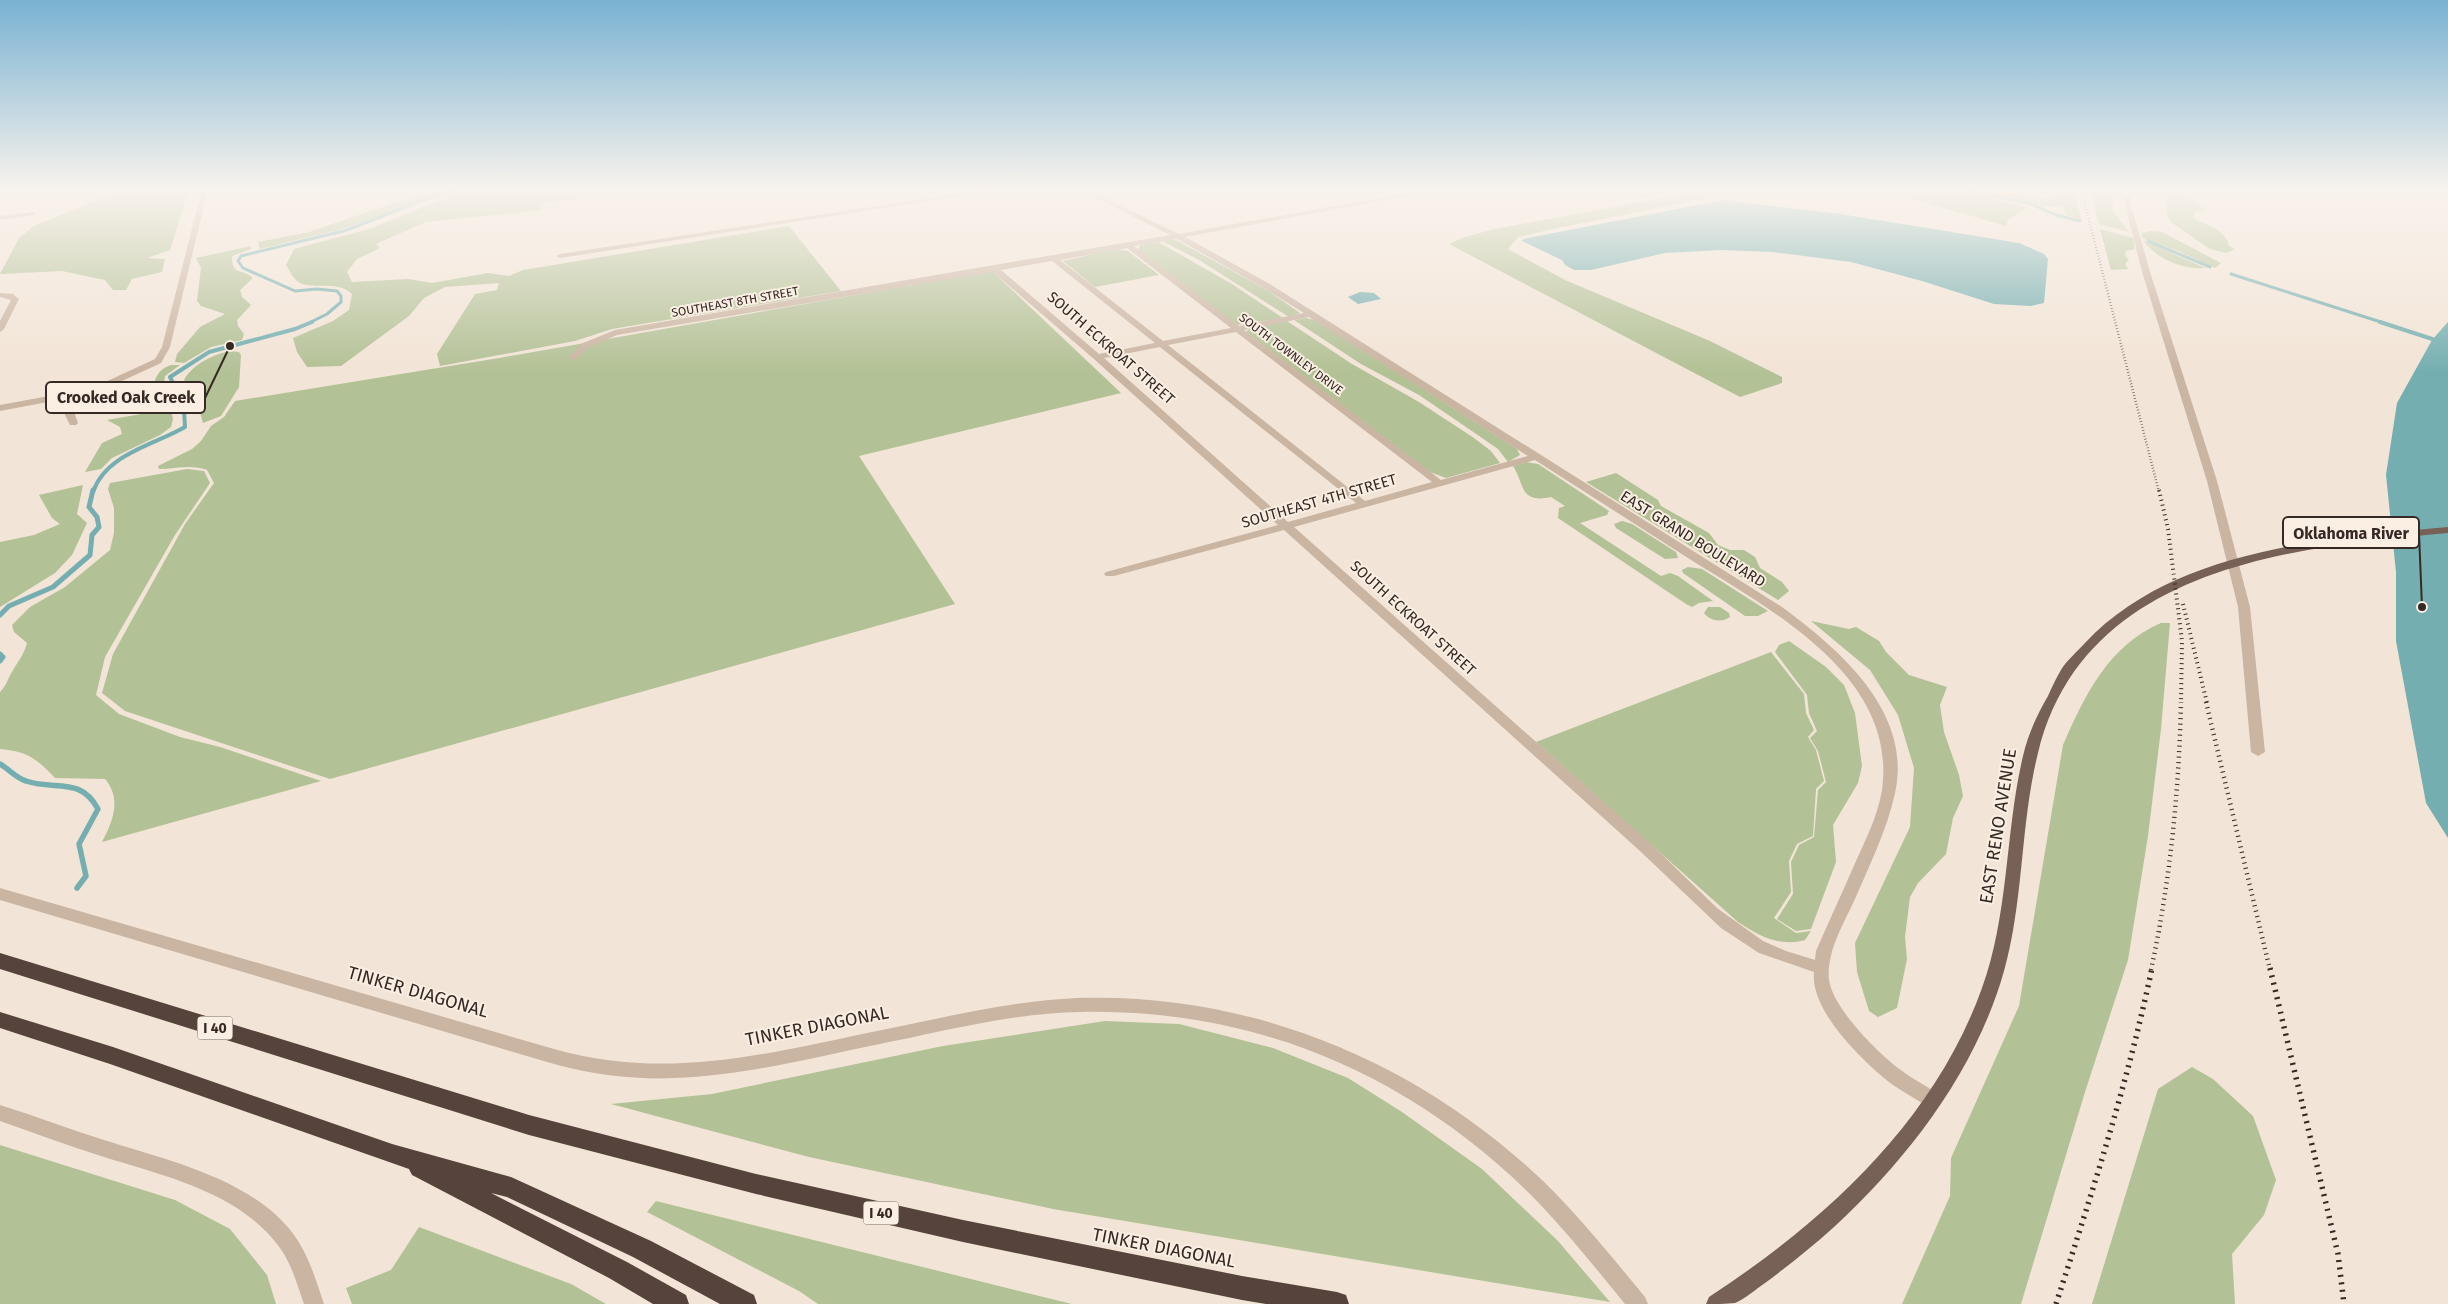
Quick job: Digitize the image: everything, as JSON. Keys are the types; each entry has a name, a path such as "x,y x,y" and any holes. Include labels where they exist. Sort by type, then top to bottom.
{"highway":[{"name":"TINKER DIAGONAL","path":"0,961 529,1125 756,1184 972,1233 1242,1288 1337,1304"},
{"path":"0,1020 113,1056 392,1154 511,1188 642,1249 745,1304"},
{"path":"392,1154 618,1270 677,1304"}],"main road":[{"name":"EAST RENO AVENUE","path":"1716,1304 1787,1256 1828,1222 1863,1188 1906,1140 1960,1056 1980,1014 2000,956 2022,803 2040,722 2056,688 2074,663 2099,636 2128,611 2167,588 2215,568 2259,555 2354,538 2448,530"}],"street":[{"path":"0,408 74,394 133,374 158,361 166,347 190,250"},
{"path":"560,256 601,250"},
{"name":"SOUTHEAST 8TH STREET","path":"572,358 579,349 593,340 616,333 1100,250"},
{"name":"SOUTH TOWNLEY DRIVE","path":"1134,250 1439,483"},
{"name":"EAST GRAND BOULEVARD","path":"1202,250 1311,314 1795,622 1840,660 1857,680 1876,710 1887,740 1892,782 1886,808 1824,951 1821,981 1826,997 1841,1022 1892,1074 1933,1100"},
{"path":"2141,250 2212,481 2244,607 2258,752"},
{"path":"1053,258 1363,504"},
{"name":"SOUTH ECKROAT STREET","path":"996,269 1098,357 1645,847 1722,920 1758,946 1787,958 1821,968"},
{"path":"0,295 10,296 14,299 0,329"},
{"path":"1098,357 1311,314"},
{"path":"74,394 70,415 74,424"},
{"name":"SOUTHEAST 4TH STREET","path":"1110,574 1536,457"},
{"name":"TINKER DIAGONAL","path":"0,894 597,1068 668,1073 737,1065 990,1015 1068,1006 1152,1006 1251,1022 1316,1043 1365,1064 1429,1100 1516,1167 1566,1217 1638,1304"},
{"path":"0,1113 217,1186 239,1198 272,1224 296,1254 311,1287 314,1304"}],"green space":[{"path":"13,250 170,250 147,258 165,259 162,272 132,279 126,290 113,290 105,280 62,271 0,274"},
{"path":"233,250 249,250 232,256 232,263 235,269 253,278 240,290 242,297 251,305 237,320 238,326 244,334 242,340 211,347 184,363 175,362 177,354 200,327 225,314 201,306 197,301 201,268 196,258"},
{"path":"294,250 376,250 357,259 347,272 352,282 408,279 432,283 488,273 509,276 523,270 645,250 808,250 841,291 612,329 575,341 440,366 437,354 475,294 497,290 499,283 445,287 424,298 409,316 341,366 307,367 297,352 293,338 333,321 349,310 352,294 338,287 314,286 300,283 292,276 286,265"},
{"path":"1111,250 1121,250 1128,251 1159,275 1095,287 1063,261"},
{"path":"1138,250 1172,250 1232,284 1283,318 1237,325"},
{"path":"1179,250 1194,250 1267,290 1300,313 1289,317 1199,260"},
{"path":"1460,250 1510,250 1565,280 1710,341 1782,377 1782,383 1740,397"},
{"path":"2106,250 2131,250 2126,251 2125,256 2129,259 2125,264 2128,269 2111,270"},
{"path":"2151,250 2165,250 2205,268 2179,265"},
{"path":"2176,250 2196,250 2221,263 2215,268"},
{"path":"2213,250 2233,250 2226,253"},
{"path":"992,271 1121,393 859,456 955,604 330,779 125,711 102,693 113,654 185,524 214,483 207,470 201,468 159,469 158,466 192,449 201,441 211,426 224,417 235,401 499,358"},
{"path":"1306,318 1315,320 1517,449 1520,455 1508,462 1498,449 1419,395 1361,364 1294,320"},
{"path":"1287,321 1352,364 1419,402 1474,438 1491,451 1500,463 1446,478 1430,472 1246,332 1249,329"},
{"path":"230,351 239,352 241,355 239,387 221,416 203,423 198,406 198,391 184,380 192,369 204,361"},
{"path":"171,365 180,365 165,376 164,383 171,389 166,402 170,405 173,419 171,427 160,435 112,458 101,469 85,472 102,443 122,434 120,427 107,420 153,412 159,407 154,395 154,382 160,372"},
{"path":"1526,462 1538,464 1609,511 1607,515 1580,523 1661,576 1670,573 1678,576 1713,601 1699,603 1692,607 1686,604 1558,518 1559,508 1565,506 1551,497 1533,498 1525,491 1513,466"},
{"path":"187,469 204,471 210,483 175,535 105,657 96,695 119,714 180,737 220,747 321,781 102,842 110,826 114,810 113,794 105,779 55,778 31,757 0,749 0,692 23,655 27,643 14,632 12,625 30,607 65,587 110,550 114,533 114,508 108,489 110,483"},
{"path":"1616,473 1658,500 1661,506 1709,533 1718,545 1730,550 1744,550 1755,557 1760,568 1782,582 1789,591 1778,600 1586,482"},
{"path":"83,485 77,514 87,523 72,555 55,573 0,607 0,542 34,535 60,524 52,518 39,495"},
{"path":"1622,521 1632,524 1676,552 1678,558 1665,559 1616,528 1614,524"},
{"path":"1688,567 1702,569 1768,611 1758,616 1745,616 1683,573 1682,570"},
{"path":"1708,607 1720,607 1729,613 1730,617 1723,620 1713,619 1704,613"},
{"path":"1811,621 1849,629 1856,627 1879,641 1886,652 1909,675 1947,687 1940,705 1944,732 1959,775 1963,796 1953,818 1946,854 1918,883 1910,897 1905,937 1907,959 1897,1008 1878,1017 1869,1011 1857,972 1855,943 1910,827 1914,768 1898,715 1870,670"},
{"path":"2161,623 2170,623 2161,729 2148,836 2128,960 2085,1092 2021,1304 1902,1304 1950,1196 1951,1158 2019,1006 2063,745 2080,708 2100,674 2126,645 2142,633"},
{"path":"1789,641 1826,667 1844,685 1855,713 1862,766 1858,783 1833,825 1836,862 1811,929 1796,931 1777,919 1793,894 1791,862 1799,845 1814,837 1818,790 1826,782 1818,751 1810,738 1817,731 1809,713 1807,695 1775,652 1779,645"},
{"path":"1771,652 1804,694 1806,713 1814,730 1808,737 1816,750 1824,781 1816,789 1813,836 1797,844 1789,861 1791,892 1774,918 1796,933 1811,931 1805,940 1796,942 1770,939 1738,922 1536,742"},
{"path":"1105,1021 1179,1024 1273,1048 1348,1078 1402,1112 1482,1169 1558,1241 1610,1302 1053,1209 809,1157 611,1104 712,1094 943,1046"},
{"path":"2192,1067 2213,1079 2253,1116 2276,1180 2264,1215 2232,1254 2235,1304 2092,1304 2158,1089"},
{"path":"0,1145 175,1200 230,1229 267,1275 276,1304 0,1304"},
{"path":"656,1201 1072,1304 818,1304 799,1291 647,1212"},
{"path":"419,1227 571,1284 606,1304 352,1304 346,1288 391,1270"}],"water":[{"path":"1541,250 2035,250 2044,254 2048,259 2044,303 2031,306 1994,304 1922,281 1851,262 1773,252 1721,250 1665,253 1591,270 1574,270 1565,265 1562,260"},
{"path":"1360,292 1374,293 1381,299 1358,304 1348,297"},
{"path":"2448,322 2448,838 2426,803 2396,641 2396,572 2386,475 2397,403 2432,340"}],"waterway":[{"path":"266,250 241,256 238,261 243,268 295,291 317,289 337,291 341,296 341,302 327,314 309,323"},
{"path":"2169,250 2210,267"},
{"path":"2231,274 2384,323"},
{"path":"93,492 99,479 108,468 120,459 185,427 184,410 174,397 180,390 180,386 173,383 170,377 209,352 295,329 312,322"},
{"path":"2380,322 2448,344"},
{"path":"0,615 9,606 53,587 90,555 92,535 99,527 97,517 89,507 93,490"},
{"path":"0,654 3,657 0,661"},
{"path":"0,764 26,781 75,788 91,799 98,809 79,844 86,876 77,888"}],"railway":[{"path":"2097,250 2159,492"},
{"path":"2159,490 2168,529 2182,641 2181,703"},
{"path":"2183,604 2207,703"},
{"path":"2151,970 2163,904 2176,803 2181,702"},
{"path":"2206,702 2270,970"},
{"path":"2056,1304 2121,1095 2152,968"},
{"path":"2270,968 2338,1254 2344,1304"}],"place":[{"name":"Crooked Oak Creek","path":"230,346"},
{"name":"Oklahoma River","path":"2422,607"}]}
